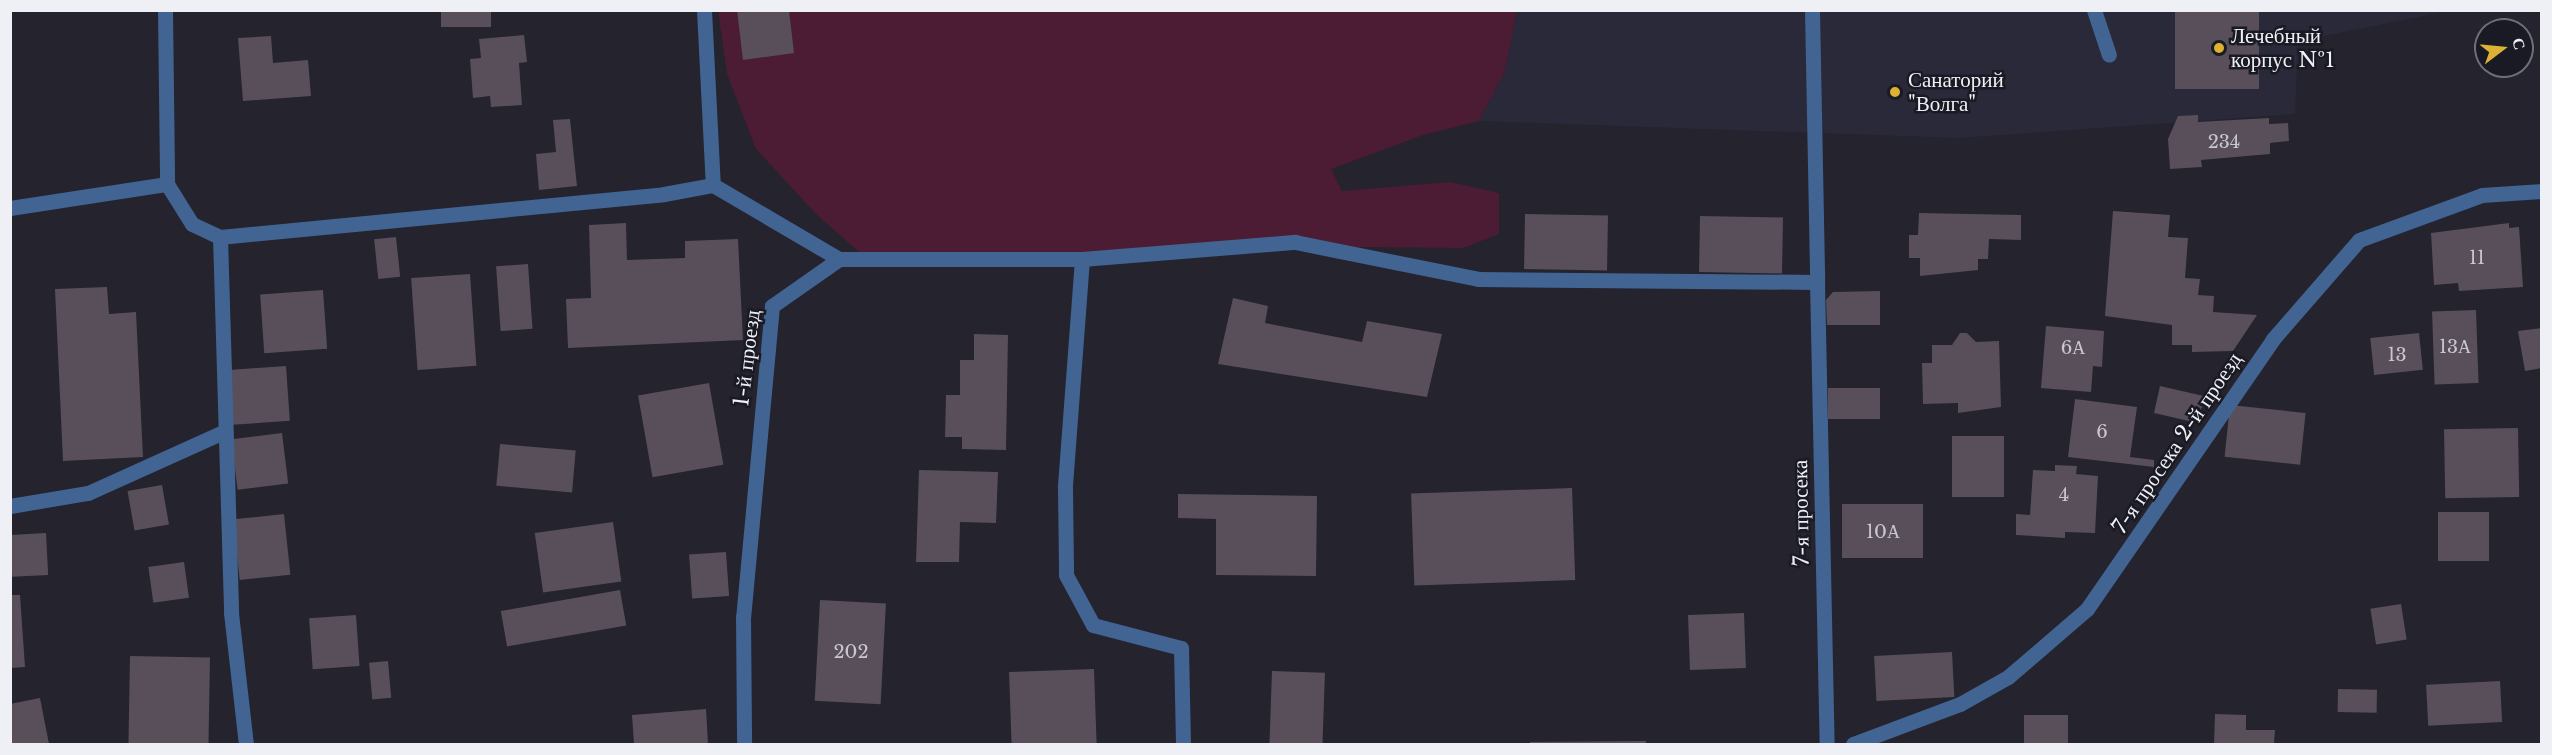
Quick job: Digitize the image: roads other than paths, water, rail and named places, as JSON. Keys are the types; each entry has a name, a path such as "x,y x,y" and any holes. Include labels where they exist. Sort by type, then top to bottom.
{"street":[{"path":"165,10 167,184 192,224 220,237 664,194 712,185 839,259 1082,260 1295,242 1478,279 1817,282"},
{"path":"704,10 712,185"},
{"name":"7-я просека","path":"1812,10 1827,744"},
{"path":"2094,10 2109,55"},
{"path":"10,208 167,184"},
{"name":"7-я просека 2-й проезд","path":"1853,744 1960,704 2008,677 2087,609 2273,339 2358,240 2482,195 2541,191"},
{"path":"220,237 223,432 231,613 246,744"},
{"name":"1-й проезд","path":"744,744 743,617 772,306 839,259"},
{"path":"1082,260 1065,487 1066,575 1093,625 1181,648 1183,744"},
{"path":"10,506 88,493 223,432"}],"place":[{"name":"Лечебный корпус №1","path":"2219,48"},
{"name":"Санаторий \"Волга\"","path":"1895,92"}]}
